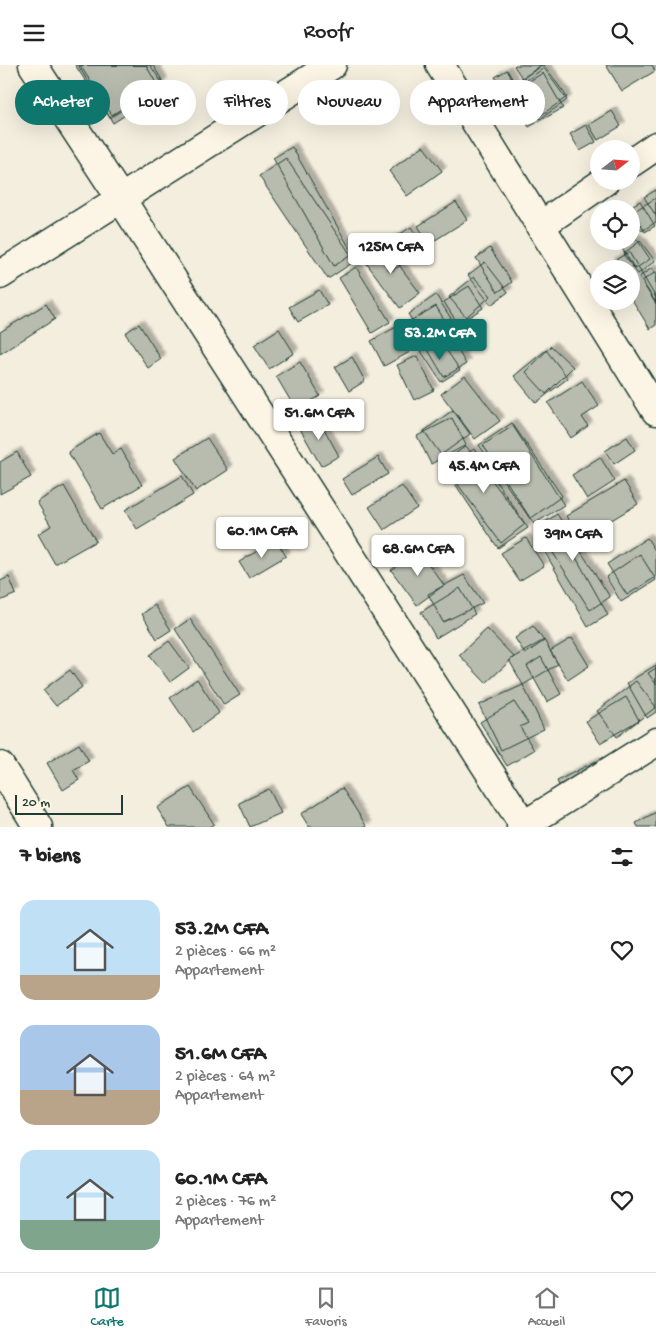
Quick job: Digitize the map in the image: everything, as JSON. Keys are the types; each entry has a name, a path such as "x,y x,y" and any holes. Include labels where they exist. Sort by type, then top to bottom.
{"street":[{"path":"33,65 524,826 656,742"},
{"path":"0,275 332,65"},
{"path":"440,65 656,411"},
{"path":"640,157 656,146"},
{"path":"540,226 592,190"},
{"path":"0,766 38,827"}],"building":[{"path":"75,65 150,65 160,80 120,80 120,111 110,118 110,80 85,80"},
{"path":"78,65 146,65 154,80 120,80 120,118 113,123 110,118 110,80 87,80"},
{"path":"80,65 153,65 162,80 120,80 120,110 112,115 110,112 110,80 90,80"},
{"path":"515,65 544,65 522,78"},
{"path":"541,65 544,65 567,97 545,112 545,80 521,80"},
{"path":"606,65 652,65 655,71 622,91"},
{"path":"544,68 567,100 545,115 545,80 527,80"},
{"path":"507,70 513,80 497,80 495,77"},
{"path":"543,73 563,108 545,118 545,80 531,80"},
{"path":"612,111 621,126 598,140 589,125"},
{"path":"586,125 595,140 590,140 590,145 580,151 570,134"},
{"path":"423,146 442,171 407,196 389,171"},
{"path":"292,147 353,254 334,266 273,158"},
{"path":"286,158 355,261 328,279 259,176"},
{"path":"656,190 656,216 644,197"},
{"path":"656,198 656,222 642,231 640,228 640,208"},
{"path":"640,201 655,226 645,232 640,223"},
{"path":"456,202 467,220 429,244 418,226"},
{"path":"411,227 425,249 390,272 376,250"},
{"path":"381,241 420,293 400,308 361,256"},
{"path":"640,241 655,261 640,272 640,260 628,260 623,254 628,250 640,250"},
{"path":"640,244 650,259 640,266 640,260 629,260 623,250 640,250"},
{"path":"490,248 512,282 498,292 476,258"},
{"path":"629,252 634,260 615,260"},
{"path":"485,262 508,292 491,305 468,275"},
{"path":"356,267 390,322 372,333 339,278"},
{"path":"652,268 656,274 656,304 640,279 640,276"},
{"path":"640,271 656,298 656,325 650,329 638,310 640,310"},
{"path":"656,272 656,303 642,281"},
{"path":"474,277 491,296 466,317 449,297"},
{"path":"469,286 483,308 458,324 444,302"},
{"path":"319,290 328,305 298,322 289,307"},
{"path":"436,295 452,320 424,339 408,314"},
{"path":"46,304 55,319 0,354 0,332"},
{"path":"436,306 449,328 417,347 405,324"},
{"path":"139,324 161,359 148,368 125,333"},
{"path":"396,327 410,352 384,366 371,341"},
{"path":"279,329 294,353 269,369 254,345"},
{"path":"449,335 466,364 444,377 427,348"},
{"path":"439,339 460,370 441,382 421,351"},
{"path":"551,346 573,367 546,394 526,372"},
{"path":"546,350 568,378 536,403 514,376"},
{"path":"417,356 434,390 414,400 397,365"},
{"path":"352,357 365,381 349,391 335,367"},
{"path":"300,362 320,396 296,410 276,376"},
{"path":"465,376 500,421 475,439 441,394"},
{"path":"582,381 599,406 582,417 588,426 571,438 548,403"},
{"path":"453,410 470,434 441,455 424,431"},
{"path":"317,416 339,456 321,466 299,427"},
{"path":"452,418 466,445 431,464 417,436"},
{"path":"512,423 562,496 530,519 479,445"},
{"path":"513,426 564,505 534,524 483,445"},
{"path":"99,433 112,454 121,449 142,485 102,509 68,452"},
{"path":"627,437 635,450 614,464 605,451"},
{"path":"207,438 228,470 196,491 175,458"},
{"path":"466,446 525,524 501,543 442,463"},
{"path":"474,449 528,528 498,548 445,469"},
{"path":"17,452 31,477 0,494 0,462"},
{"path":"378,457 388,474 352,495 342,479"},
{"path":"600,457 615,481 587,499 572,475"},
{"path":"182,476 193,495 137,529 125,510"},
{"path":"624,481 638,504 580,539 566,516"},
{"path":"64,486 96,541 55,564 38,534 51,526 37,502"},
{"path":"402,486 417,508 384,530 369,507"},
{"path":"557,514 610,597 590,610 537,528"},
{"path":"557,523 608,615 588,627 535,535"},
{"path":"526,538 544,566 519,581 501,553"},
{"path":"647,538 656,552 656,577 627,595 607,564"},
{"path":"276,540 286,556 249,578 239,562"},
{"path":"418,550 444,585 417,605 391,570"},
{"path":"640,554 656,580 621,602 606,577"},
{"path":"464,575 483,603 443,622 428,594"},
{"path":"9,577 16,594 0,601 0,581"},
{"path":"460,588 475,614 436,638 421,612"},
{"path":"155,605 171,630 157,639 142,614"},
{"path":"190,619 240,695 224,705 175,629"},
{"path":"533,626 544,641 525,654 515,638"},
{"path":"487,629 514,657 486,683 459,655"},
{"path":"572,638 589,666 568,680 550,651"},
{"path":"544,640 558,664 523,685 509,660"},
{"path":"169,641 189,668 170,682 150,655"},
{"path":"541,657 561,694 547,702 527,666"},
{"path":"656,665 656,712 647,718 627,683"},
{"path":"656,668 656,684 648,673"},
{"path":"70,670 82,687 56,706 43,690"},
{"path":"197,679 219,713 193,732 170,698"},
{"path":"636,681 656,707 617,737 597,711"},
{"path":"523,685 544,729 501,750 479,705"},
{"path":"626,697 639,720 600,743 586,721"},
{"path":"514,702 528,723 520,727 534,750 507,766 480,722"},
{"path":"79,744 89,761 73,770 79,780 63,790 47,763"},
{"path":"596,761 602,775 563,794 557,781"},
{"path":"190,787 214,824 209,827 169,827 157,808"},
{"path":"342,788 367,827 309,827 301,814"},
{"path":"269,789 281,813 250,827 239,803"},
{"path":"656,812 656,827 638,827 636,823"}]}
